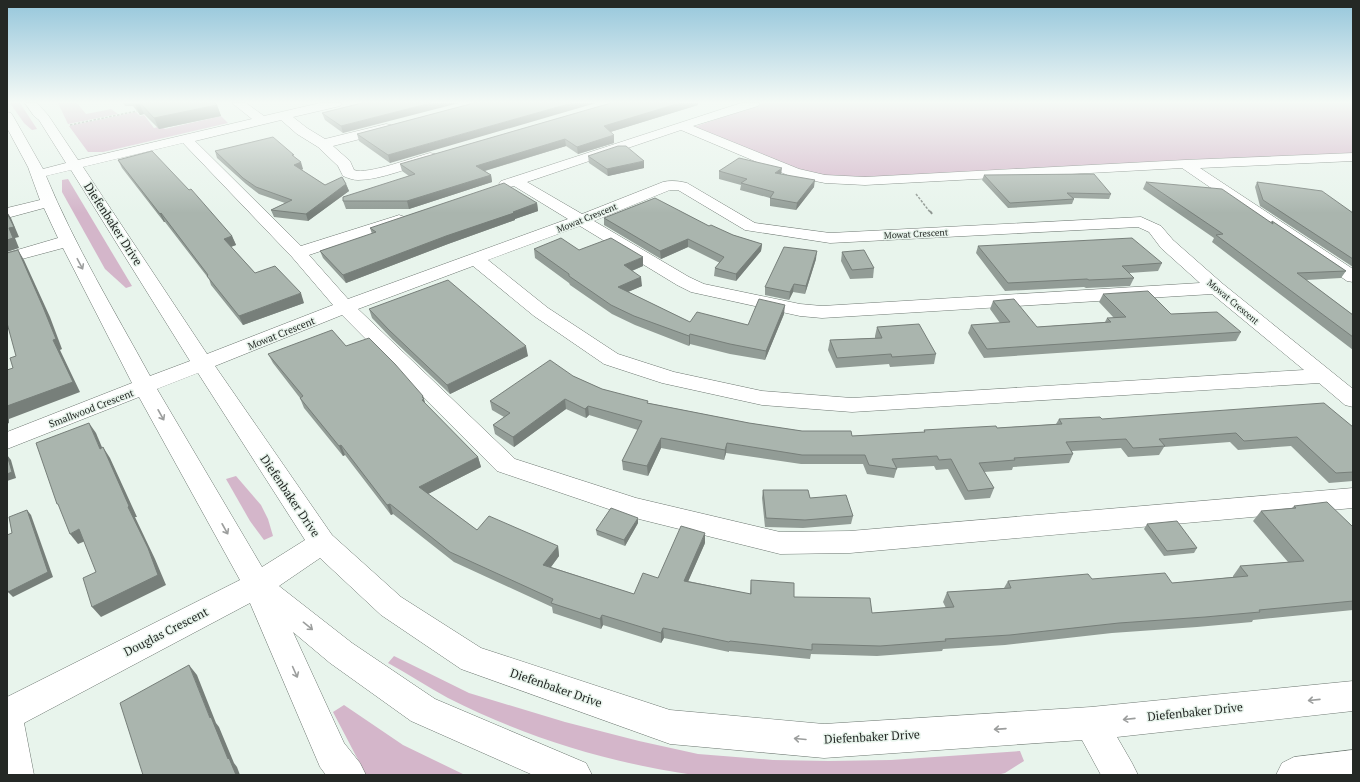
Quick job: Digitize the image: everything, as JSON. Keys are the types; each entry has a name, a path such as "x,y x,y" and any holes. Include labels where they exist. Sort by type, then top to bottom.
{"street":[{"path":"19,139 38,174 49,202 68,241 145,387 256,585 332,755 348,775"},
{"name":"Diefenbaker Drive","path":"59,139 203,364 322,543 391,606 472,659 670,727 824,741 1091,723 1353,696"},
{"path":"38,174 184,139"},
{"path":"186,139 298,253 345,307 506,465 635,508 780,543 850,542 1353,498"},
{"path":"316,139 345,164 348,173 357,176 372,174 439,154"},
{"path":"323,144 341,139"},
{"path":"492,189 640,139"},
{"path":"714,139 795,173 825,179 865,181 1185,164 1353,158"},
{"path":"1185,164 1353,277"},
{"path":"515,181 683,281 698,288 800,310 822,312 1216,288"},
{"name":"Mowat Crescent","path":"176,375 345,307 477,260 582,220 668,184 682,186 751,227 830,238 1140,222 1155,229 1167,244 1216,288 1353,400"},
{"path":"7,213 49,202"},
{"path":"298,253 410,216"},
{"path":"7,258 68,241"},
{"path":"477,260 541,312 611,359 670,378 762,398 852,405 1324,376"},
{"name":"Smallwood Crescent","path":"7,441 176,375"},
{"name":"Douglas Crescent","path":"7,714 256,585 322,543"},
{"path":"256,585 341,653 423,710 574,775"},
{"path":"7,722 16,775"},
{"path":"1091,723 1120,775"},
{"path":"1294,775 1353,768"}],"path":[{"path":"904,180 936,219"}],"shaded area":[{"path":"79,139 157,139 103,152 88,152"},
{"path":"719,139 1353,139 1353,158 866,181 807,175"},
{"path":"68,179 132,286 126,288 105,269 62,192 62,180"},
{"path":"236,476 261,505 268,519 273,536 264,540 250,521 226,479"},
{"path":"394,656 469,693 565,722 698,754 773,760 829,761 891,760 1020,751 1024,761 1005,773 997,775 694,775 662,770 599,756 568,747 507,725 448,698 388,663"},
{"path":"344,705 403,745 465,775 366,775 333,712"}],"building":[{"path":"263,139 276,139 301,162 294,165 325,185 342,177 346,184 306,214 271,210 292,200 256,187 243,178 215,151"},
{"path":"365,139 443,139 388,155"},
{"path":"485,139 563,139 476,166 491,175 407,201 343,201 343,197 415,174 400,164"},
{"path":"566,139 600,139 577,147"},
{"path":"618,146 626,146 644,161 607,169 588,156"},
{"path":"152,151 189,190 191,189 232,236 224,239 255,273 275,266 301,293 239,316 207,276 208,275 161,213 160,214 118,160"},
{"path":"739,158 782,168 775,173 815,180 797,203 770,198 774,192 741,183 747,179 719,171"},
{"path":"1094,174 1111,194 1067,193 1074,199 1010,203 984,175"},
{"path":"1146,182 1222,189 1346,271 1297,273 1353,315 1353,337 1216,235 1223,234"},
{"path":"1257,182 1322,191 1353,213 1353,259 1263,200"},
{"path":"504,183 537,203 513,212 514,213 446,236 343,275 320,251 376,232 370,228"},
{"path":"655,198 709,226 711,225 733,235 762,244 736,274 715,268 724,257 688,239 660,251 604,218"},
{"path":"7,213 14,227 9,228 13,238 7,240"},
{"path":"561,238 579,250 611,238 643,257 624,265 641,277 618,287 690,322 697,312 748,325 759,299 785,305 766,351 690,334 689,336 634,316 611,305 569,276 569,274 534,249"},
{"path":"1132,238 1162,263 1122,266 1134,278 1008,283 978,246"},
{"path":"784,247 817,251 806,286 794,284 790,292 765,287"},
{"path":"18,250 56,339 53,340 73,382 7,406 7,370 13,368 10,358 16,356 7,323 7,253"},
{"path":"864,250 874,268 852,270 842,252"},
{"path":"448,280 526,346 447,385 369,309"},
{"path":"1148,291 1171,314 1217,312 1241,332 987,349 971,325 1010,322 993,301 1014,299 1037,327 1111,322 1107,318 1126,317 1103,294"},
{"path":"919,324 936,354 892,357 891,354 837,358 830,340 882,338 877,327"},
{"path":"332,330 346,346 369,338 395,364 423,396 422,397 424,399 422,400 478,457 419,487 477,530 489,516 558,546 543,565 634,594 643,573 658,578 681,526 705,533 684,581 751,594 751,580 794,583 794,597 870,598 872,613 954,607 947,592 1011,588 1008,581 1088,574 1092,579 1165,573 1172,583 1248,576 1240,566 1304,561 1261,511 1296,508 1294,506 1327,502 1353,527 1353,601 1259,610 1260,612 1119,623 1010,635 945,639 946,641 880,646 812,644 812,650 729,642 663,628 661,633 602,615 600,619 551,603 553,599 450,552 390,504 387,505 341,445 339,446 300,398 303,396 268,354"},
{"path":"550,360 573,376 602,389 648,401 647,403 749,423 802,431 851,431 852,436 925,432 924,430 959,428 996,426 997,428 1062,424 1059,419 1100,417 1102,419 1324,403 1353,427 1353,472 1336,473 1297,437 1244,441 1236,433 1159,439 1165,446 1133,448 1126,439 1066,442 1073,454 1014,458 1015,460 979,463 994,488 968,491 951,459 939,460 937,456 892,459 897,469 869,465 865,455 802,455 727,443 725,450 661,438 647,466 622,461 642,421 588,406 585,409 565,399 513,437 493,425 510,413 490,401"},
{"path":"89,423 100,449 103,447 129,506 128,507 148,548 158,575 92,607 83,578 96,572 79,529 70,534 57,504 36,443"},
{"path":"7,455 12,472 7,474"},
{"path":"763,490 808,490 810,498 846,495 853,516 805,520 766,518"},
{"path":"611,508 638,518 624,540 596,530"},
{"path":"27,510 48,572 8,592 7,535 12,533 9,517"},
{"path":"1177,521 1197,548 1167,551 1147,524"},
{"path":"189,665 210,718 211,717 236,775 143,775 120,703"}]}
